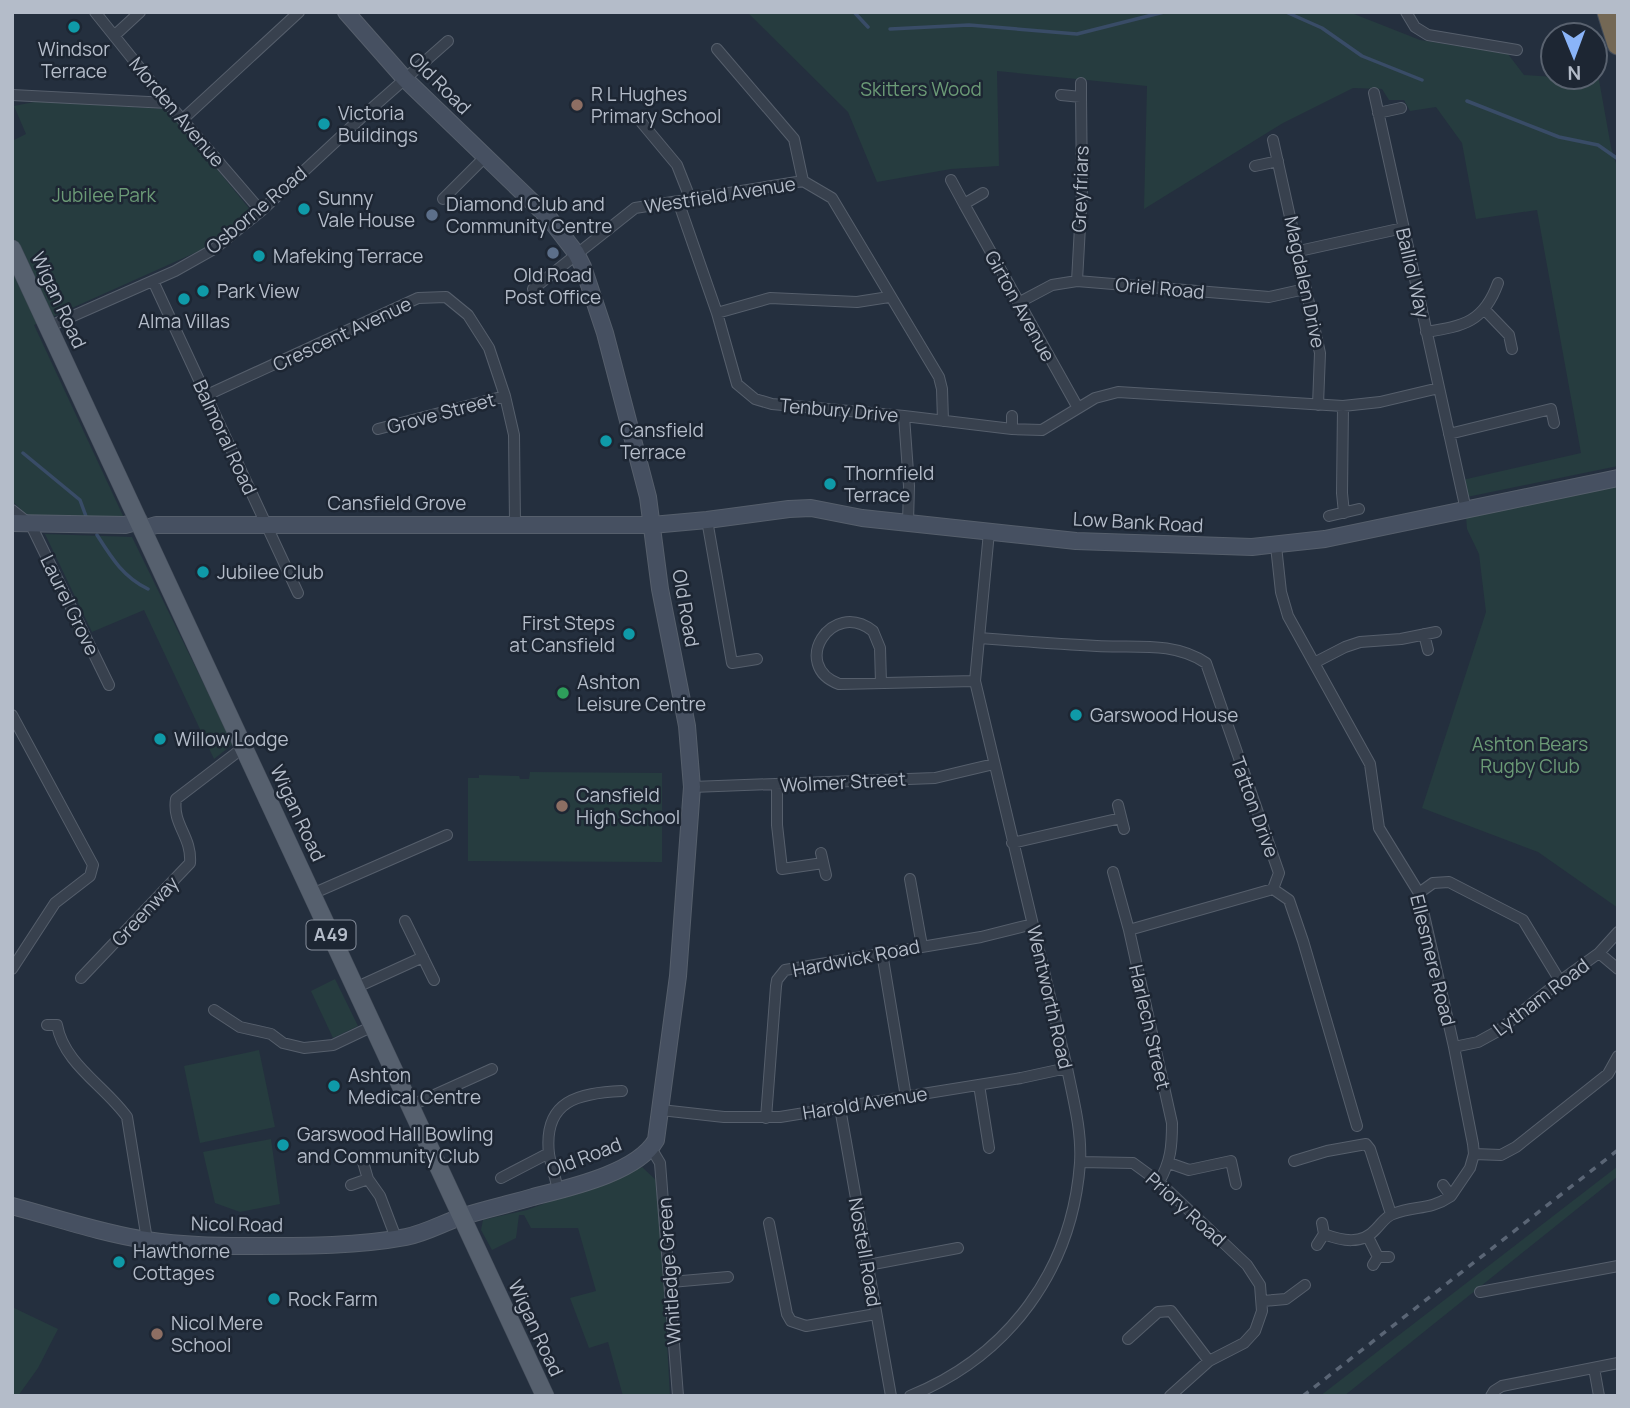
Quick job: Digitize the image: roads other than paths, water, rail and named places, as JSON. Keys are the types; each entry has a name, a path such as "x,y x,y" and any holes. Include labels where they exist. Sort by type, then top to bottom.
{"highway":[{"path":"1608,12 1618,44"}],"main road":[{"name":"Wigan Road","path":"12,249 545,1396"}],"street":[{"name":"Morden Avenue","path":"95,12 168,103 261,211"},
{"path":"114,36 141,12"},
{"path":"183,119 299,12"},
{"name":"Old Road","path":"346,12 405,79 542,211 576,253 591,286 605,333 643,478 660,589 687,726 692,787 678,976 656,1140 651,1149 617,1170 558,1191 461,1217"},
{"path":"1406,12 1415,27 1427,35 1512,45"},
{"name":"Osborne Road","path":"48,327 153,281 214,249 261,211 449,41"},
{"path":"717,49 794,139 803,181"},
{"name":"Greyfriars","path":"1077,281 1082,190 1081,83"},
{"name":"Balliol Way","path":"1374,93 1466,510"},
{"path":"12,95 168,103"},
{"path":"1061,95 1081,97"},
{"path":"1378,113 1401,108"},
{"name":"Tenbury Drive","path":"642,123 677,165 684,200 737,384 755,399 772,404 1042,430 1105,394 1118,392 1343,406 1373,404 1438,388"},
{"name":"Magdalen Drive","path":"1273,140 1320,353 1318,405"},
{"path":"443,199 485,157"},
{"path":"1255,166 1278,161"},
{"name":"Girton Avenue","path":"951,180 1078,408"},
{"name":"Westfield Avenue","path":"533,289 635,208 803,181 832,198 939,377 943,421"},
{"path":"964,204 983,192"},
{"path":"1299,251 1403,228"},
{"name":"Balmoral Road","path":"153,281 298,593"},
{"name":"Oriel Road","path":"1018,303 1052,285 1077,281 1269,297 1306,289"},
{"path":"1426,332 1460,326 1478,317 1493,299 1499,284"},
{"name":"Crescent Avenue","path":"207,395 418,298 446,297 468,315 489,348 505,397 514,435 515,523"},
{"path":"718,313 771,298 857,302 889,297"},
{"path":"1485,310 1509,335 1512,349"},
{"name":"Grove Street","path":"378,429 505,397"},
{"path":"1343,406 1344,513"},
{"path":"1449,434 1551,409 1554,423"},
{"path":"904,416 909,486 908,522"},
{"path":"1012,416 1012,429"},
{"name":"Low Bank Road","path":"652,524 811,508 862,517 1076,541 1219,547 1276,546 1325,539 1618,478"},
{"path":"1329,516 1359,509"},
{"path":"12,510 32,525"},
{"path":"707,520 732,663 757,659"},
{"name":"Cansfield Grove","path":"12,523 652,524"},
{"name":"Laurel Grove","path":"32,525 109,685"},
{"name":"Wentworth Road","path":"910,1396 959,1371 986,1351 1012,1327 1032,1303 1048,1278 1060,1249 1075,1195 1080,1162 1077,1120 1067,1068 975,681 989,532"},
{"name":"Ellesmere Road","path":"1276,546 1283,605 1370,764 1379,828 1419,893 1454,1047 1474,1154"},
{"path":"881,683 880,648 873,631 858,623 841,624 826,630 818,645 818,664 829,681 839,684 975,681"},
{"path":"1314,663 1360,642 1401,639 1436,632"},
{"path":"1424,634 1428,650"},
{"name":"Tatton Drive","path":"979,638 1167,648 1191,653 1206,663 1279,873 1273,889"},
{"path":"12,715 93,865 93,870 90,876 55,903 12,969"},
{"name":"Greenway","path":"81,978 190,863 191,849 174,812 176,799 244,747"},
{"name":"Wolmer Street","path":"692,787 936,778 993,764"},
{"path":"777,785 777,825 782,870 824,864"},
{"path":"1012,843 1122,823 1118,805"},
{"path":"312,894 447,835"},
{"name":"Harlech Street","path":"1113,872 1129,930 1172,1123 1169,1163 1159,1182"},
{"path":"910,879 922,946"},
{"path":"1419,893 1433,883 1448,882 1523,920 1560,981"},
{"path":"1129,930 1273,889 1289,901 1357,1126"},
{"path":"405,921 434,980"},
{"name":"Hardwick Road","path":"766,1118 776,986 780,974 790,968 981,937 1033,924"},
{"name":"Lytham Road","path":"1454,1047 1478,1042 1498,1031 1599,953 1618,932"},
{"path":"881,953 906,1097"},
{"path":"1599,953 1618,969"},
{"path":"355,988 423,957"},
{"path":"215,1010 240,1027 271,1034 283,1042 304,1048 332,1045 373,1026"},
{"path":"47,1025 57,1025 59,1036 70,1055 127,1117 147,1240"},
{"path":"1317,1245 1323,1228 1344,1240 1368,1237 1391,1214 1431,1207 1451,1196 1467,1174 1474,1154 1501,1155 1516,1147 1608,1074 1618,1056"},
{"name":"Harold Avenue","path":"661,1110 766,1118 979,1085 1067,1068"},
{"path":"410,1106 492,1069"},
{"path":"979,1085 989,1148"},
{"path":"558,1191 549,1153 555,1112 569,1100 591,1093 622,1091"},
{"name":"Nostell Road","path":"840,1108 891,1396"},
{"path":"972,1132 986,1130"},
{"path":"1294,1161 1327,1151 1366,1144 1391,1214"},
{"name":"Whitledge Green","path":"651,1149 660,1163 678,1396"},
{"path":"501,1178 549,1153"},
{"path":"1169,1163 1189,1170 1231,1161 1236,1184"},
{"path":"363,1162 368,1179 380,1196 396,1238"},
{"name":"Priory Road","path":"1080,1162 1133,1163 1159,1182 1253,1271 1261,1285 1263,1301"},
{"path":"351,1185 368,1179"},
{"path":"1443,1185 1451,1196"},
{"name":"Nicol Road","path":"12,1206 106,1232 147,1240 211,1246 298,1246 379,1241 421,1233 461,1217"},
{"path":"769,1223 786,1314 791,1321 806,1326 876,1314"},
{"path":"1368,1237 1380,1259"},
{"path":"868,1265 958,1248"},
{"path":"1480,1292 1491,1286 1618,1266"},
{"path":"671,1283 728,1277"},
{"path":"1170,1396 1209,1361 1250,1338 1260,1322 1263,1301 1286,1299 1305,1285"},
{"path":"1128,1339 1158,1312 1171,1311 1209,1361"},
{"path":"1491,1396 1502,1386 1618,1363"},
{"path":"1594,1368 1599,1396"}],"waterway":[{"path":"854,12 868,27"},
{"path":"890,29 969,25 1077,34 1164,12"},
{"path":"1286,12 1322,28 1362,56 1422,80"},
{"path":"1467,101 1559,137 1598,145 1618,159"},
{"path":"23,453 80,500 87,519"},
{"path":"97,535 125,572 148,589"}],"railway":[{"path":"1303,1396 1618,1150"}],"place":[{"name":"Windsor Terrace","path":"74,27"},
{"name":"R L Hughes Primary School","path":"577,105"},
{"name":"Victoria Buildings","path":"324,124"},
{"name":"Sunny Vale House","path":"304,209"},
{"name":"Diamond Club and Community Centre","path":"432,215"},
{"name":"Old Road Post Office","path":"553,253"},
{"name":"Mafeking Terrace","path":"259,256"},
{"name":"Park View","path":"203,291"},
{"name":"Alma Villas","path":"184,299"},
{"name":"Cansfield Terrace","path":"606,441"},
{"name":"Thornfield Terrace","path":"830,484"},
{"name":"Jubilee Club","path":"203,572"},
{"name":"First Steps at Cansfield","path":"629,634"},
{"name":"Ashton Leisure Centre","path":"563,693"},
{"name":"Garswood House","path":"1076,715"},
{"name":"Willow Lodge","path":"160,739"},
{"name":"Cansfield High School","path":"562,806"},
{"name":"Ashton Medical Centre","path":"334,1086"},
{"name":"Garswood Hall Bowling and Community Club","path":"283,1145"},
{"name":"Hawthorne Cottages","path":"119,1262"},
{"name":"Rock Farm","path":"274,1299"},
{"name":"Nicol Mere School","path":"157,1334"}],"park label":[{"name":"Skitters Wood","path":"921,89"},
{"name":"Jubilee Park","path":"104,195"},
{"name":"Ashton Bears Rugby Club","path":"1530,755"}]}
